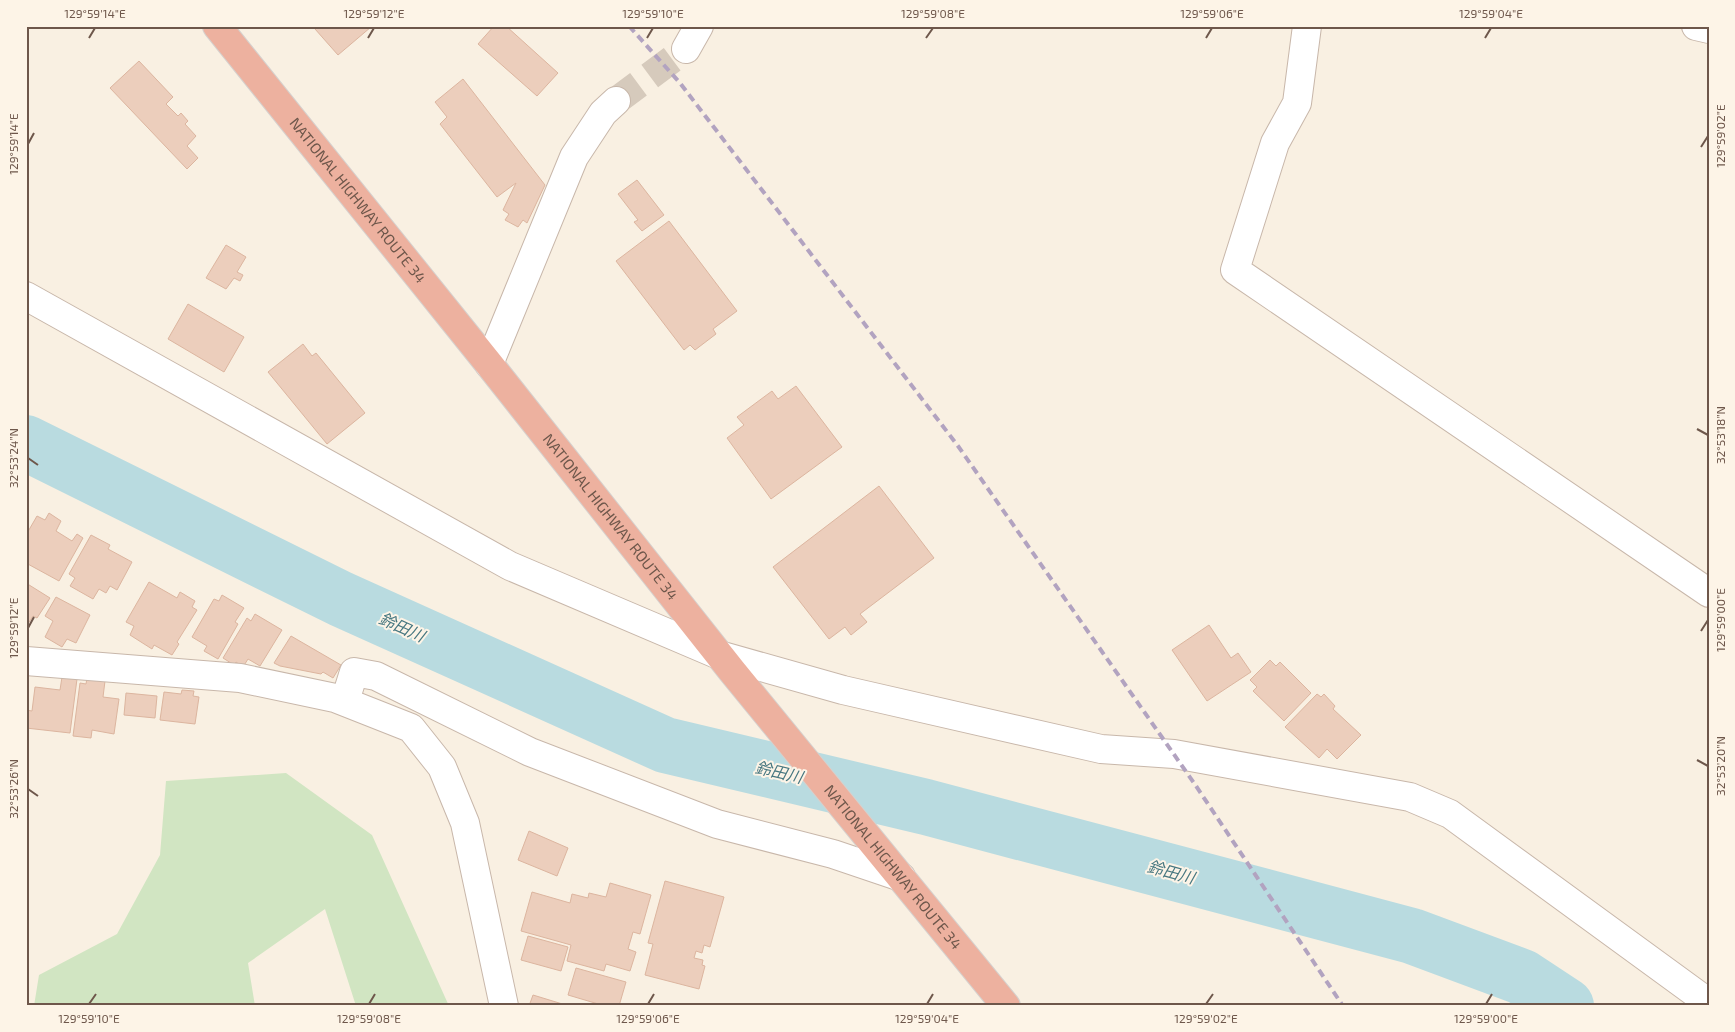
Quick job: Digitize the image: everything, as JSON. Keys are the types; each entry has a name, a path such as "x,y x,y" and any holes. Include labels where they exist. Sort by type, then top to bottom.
{"highway":[{"name":"NATIONAL HIGHWAY ROUTE 34","path":"217,26 726,663 1006,1006"}],"street":[{"path":"1307,26 1297,103 1275,143 1235,270 1709,593"},
{"path":"1696,26 1709,29"},
{"path":"489,364 574,157 602,113 616,101"},
{"path":"26,296 510,566 726,663 1102,749 1174,754 1410,797 1450,814 1709,1002"},
{"path":"26,661 240,678 335,698 411,728 442,767 465,822 504,1006"},
{"path":"345,701 354,672 376,676 530,752 717,824 895,870"}],"green space":[{"path":"286,773 372,835 449,1006 356,1006 325,909 248,963 255,1006 34,1006 39,975 117,934 160,855 166,781"}],"building":[{"path":"318,26 371,27 338,55 315,29"},
{"path":"494,26 506,26 558,73 537,96 478,44"},
{"path":"139,61 173,97 166,104 178,116 181,113 188,121 185,124 196,136 187,146 198,158 187,169 110,88"},
{"path":"463,79 545,185 527,223 523,220 518,227 505,220 509,214 503,210 516,183 497,197 440,124 447,117 435,102"},
{"path":"637,180 664,215 642,231 634,222 638,220 618,194"},
{"path":"669,221 737,311 713,329 716,334 695,350 690,345 684,350 616,261"},
{"path":"226,245 246,257 237,272 243,275 240,281 234,278 226,289 206,278"},
{"path":"188,304 244,337 224,372 168,339"},
{"path":"303,344 312,356 316,353 365,413 327,444 268,372"},
{"path":"796,386 842,447 771,499 727,438 744,425 737,417 772,391 778,399"},
{"path":"879,486 934,558 860,614 867,622 851,635 845,627 829,639 773,567"},
{"path":"49,513 61,521 56,531 72,541 77,534 83,538 59,581 26,563 26,535 37,516 45,520"},
{"path":"91,535 110,545 108,549 132,562 117,590 110,586 106,593 99,589 93,599 70,586 75,578 69,574"},
{"path":"149,582 177,598 180,592 195,601 192,607 197,610 177,642 179,644 172,655 154,645 152,649 130,635 134,626 126,622"},
{"path":"26,583 50,598 37,618 33,616 26,627"},
{"path":"222,595 244,608 235,622 238,624 218,659 204,651 207,646 192,637 214,599 219,601"},
{"path":"56,597 90,615 76,643 67,639 62,647 45,637 53,621 45,616"},
{"path":"255,614 282,630 260,666 248,659 243,667 236,662 234,665 223,658 247,618 251,621"},
{"path":"1209,625 1231,658 1238,653 1251,672 1207,701 1172,650"},
{"path":"291,636 341,665 333,678 323,672 321,674 280,666 274,663"},
{"path":"1270,660 1276,666 1280,662 1311,693 1284,721 1253,691 1257,687 1250,680"},
{"path":"62,677 77,679 70,733 26,728 26,710 32,711 35,687 60,690"},
{"path":"87,678 105,681 103,697 119,699 114,734 92,730 91,738 73,736 80,683 86,684"},
{"path":"182,690 194,691 193,696 199,697 195,724 160,720 164,692 181,694"},
{"path":"126,693 157,696 155,718 124,715"},
{"path":"1317,694 1321,697 1324,694 1335,706 1333,709 1361,735 1337,759 1327,749 1319,758 1285,727"},
{"path":"529,831 568,848 557,876 518,860"},
{"path":"665,881 724,897 710,947 704,945 702,953 696,951 694,958 703,960 702,965 705,966 699,989 645,975 653,944 648,943"},
{"path":"610,883 651,895 640,934 633,932 628,949 636,952 630,971 606,964 604,971 567,961 571,945 521,931 532,892 570,903 572,894 588,898 589,893 606,897"},
{"path":"528,936 568,947 561,971 521,960"},
{"path":"576,968 626,982 619,1006 605,1006 568,995"},
{"path":"533,995 569,1006 529,1006"}],"waterway":[{"name":"鈴田川","path":"26,443 341,599 665,745 926,807 1412,936 1522,977 1566,1006"}],"tunnel":[{"path":"616,101 686,49"}],"railway":[{"path":"629,26 680,83 958,446 1194,783 1343,1006"}]}
